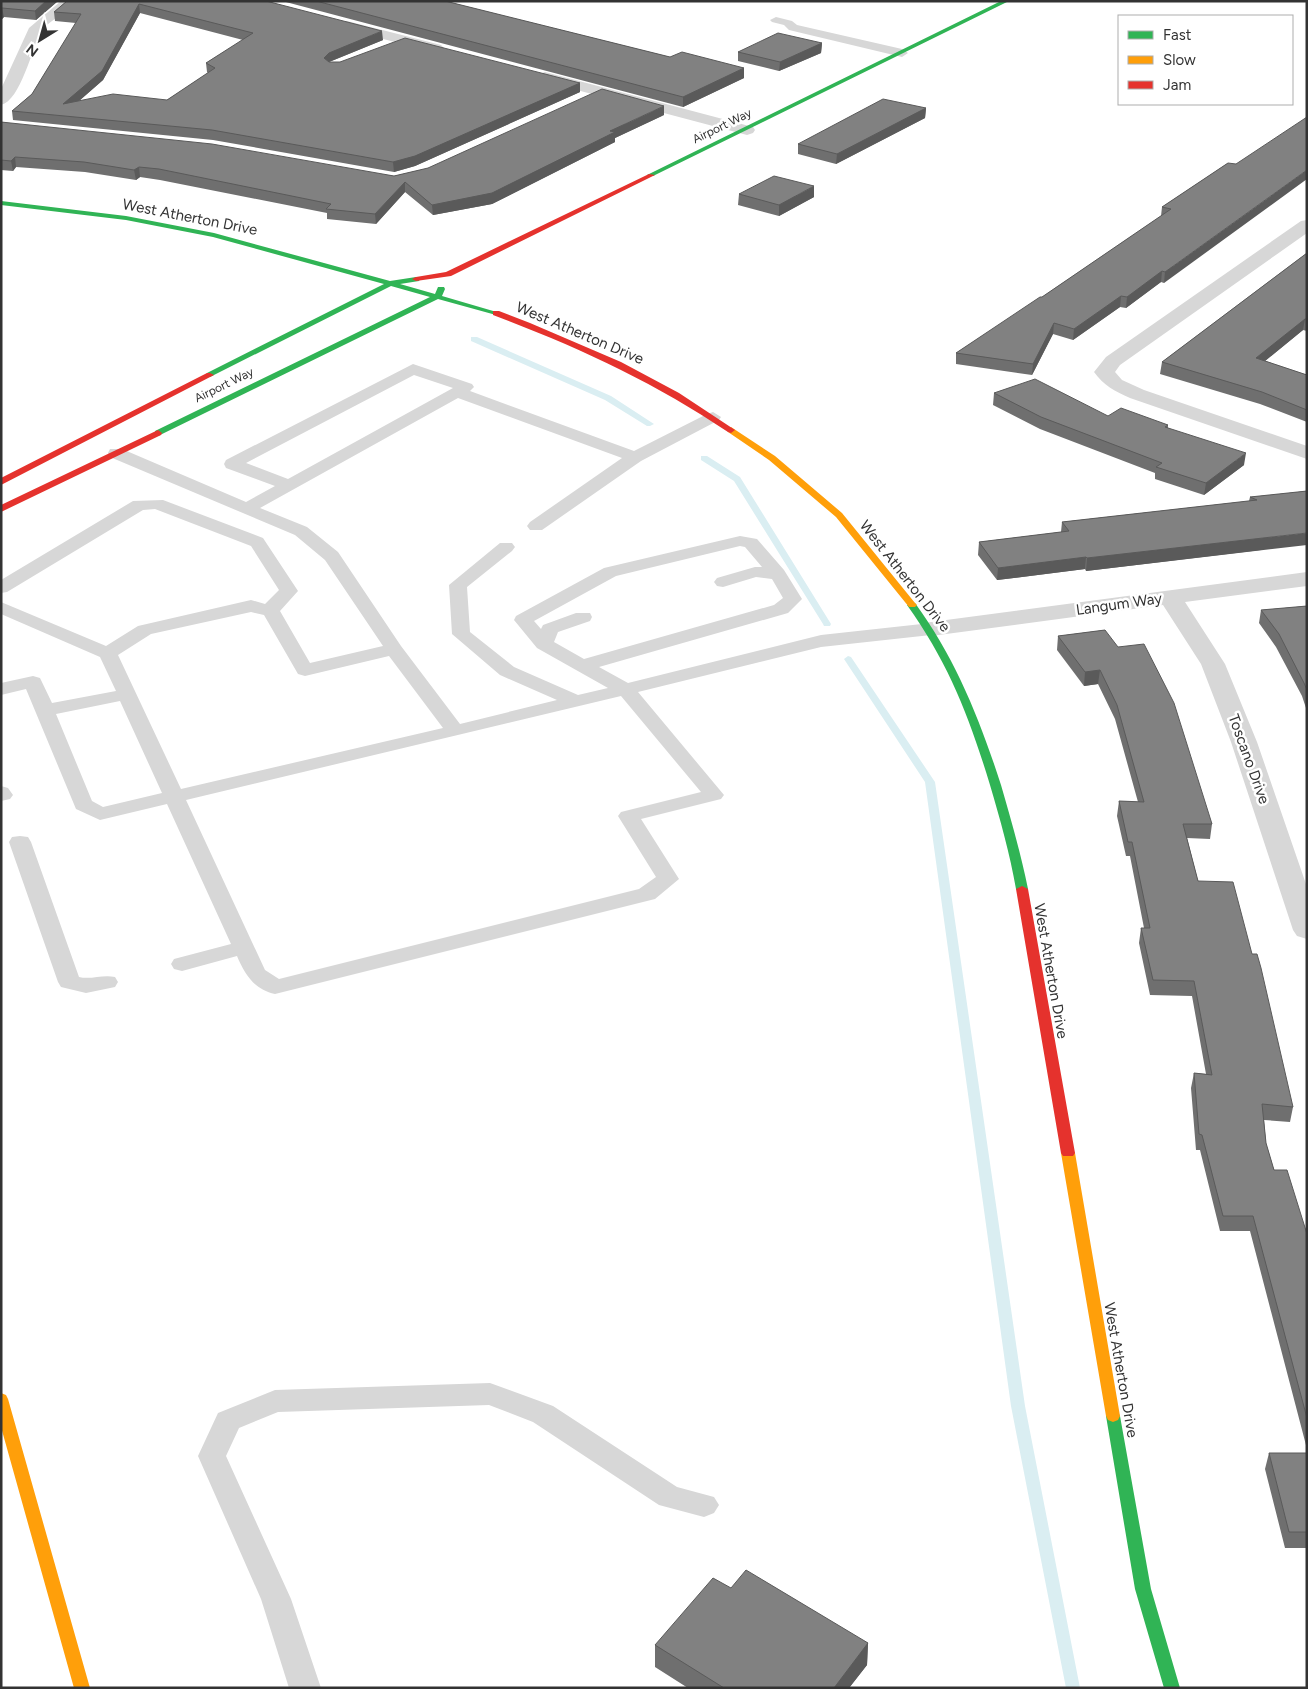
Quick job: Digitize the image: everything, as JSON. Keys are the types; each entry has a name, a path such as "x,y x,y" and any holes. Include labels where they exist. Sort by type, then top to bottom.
{"main road":[{"name":"Airport Way","path":"1,482 392,283 448,274 747,130 1006,1"},
{"name":"West Atherton Drive","path":"1,203 126,218 214,235 490,311 561,337 638,373 713,417 772,458 839,515 931,629 945,653 978,728 1016,855 1143,1589 1172,1688"},
{"path":"437,297 448,274"},
{"name":"Airport Way","path":"1,510 437,297"},
{"path":"1,1399 82,1688"}],"street":[{"path":"1,100 7,94 36,28 70,1"},
{"path":"329,21 450,52"},
{"path":"378,50 403,40"},
{"path":"526,72 747,130"},
{"path":"575,103 602,91"},
{"path":"1303,232 1113,361 1104,372 1115,384 1137,394 1307,454"},
{"name":"Langum Way","path":"931,629 1307,579"},
{"name":"Toscano Drive","path":"1170,597 1213,664 1244,742 1307,930"}],"lane":[{"path":"776,20 788,23 793,28 902,53"},
{"path":"246,508 288,485 316,462 434,399 466,387 413,369 394,384 299,434 274,447 232,464 288,485"},
{"path":"456,392 635,457"},
{"path":"536,526 635,457 713,417"},
{"path":"116,453 301,531 332,556 394,649 455,731"},
{"path":"1,588 140,505 157,504 257,542 289,591 269,611"},
{"path":"1,607 109,654 256,974 276,986 647,894 668,879 628,816 714,794 625,689 582,666 544,644 523,620 610,572 740,541 751,543 778,574 793,599 781,609 582,666"},
{"path":"506,547 458,585 461,634 507,671 574,700"},
{"path":"723,582 755,572 778,574"},
{"path":"109,654 145,630 251,606 269,611 305,670 394,649"},
{"path":"544,644 550,629 584,618"},
{"path":"1,689 33,682 83,805 100,814 455,731 574,700 821,641 931,629"},
{"path":"45,710 128,694"},
{"path":"20,842 69,982 86,986 107,982"},
{"path":"182,964 244,947"},
{"path":"305,1688 298,1659 257,1550 212,1456 228,1421 275,1401 490,1394 543,1414 669,1497 704,1505"}],"building":[{"path":"1,1 46,1 35,11 1,9"},
{"path":"67,1 266,1 382,31 329,53 324,58 329,62 340,62 405,38 580,83 415,156 393,162 212,130 12,111 32,94 81,14 54,12","holes":["139,4 253,33 206,63 215,68 167,100 113,94 63,104 102,71"]},
{"path":"316,1 445,1 670,57 682,52 744,68 683,97"},
{"path":"778,33 822,43 780,62 738,52"},
{"path":"602,89 664,106 610,131 615,132 492,193 432,205 405,182 375,214 326,209 331,204 159,169 139,167 134,170 84,162 15,157 11,161 1,160 1,122 212,144 394,176 428,168"},
{"path":"883,99 926,108 837,154 798,144"},
{"path":"1307,117 1307,170 1127,297 1121,296 1074,329 1054,323 1033,364 956,353 1171,209 1162,207 1228,163 1236,164"},
{"path":"774,176 814,186 779,205 739,194"},
{"path":"1307,253 1307,319 1256,358 1307,375 1307,410 1262,392 1162,362"},
{"path":"1035,379 1108,416 1121,408 1168,425 1165,427 1246,453 1206,483 1156,467 1162,463 1041,417 994,393"},
{"path":"1307,491 1307,533 998,568 979,542 1069,531 1062,522 1257,500 1250,497"},
{"path":"1307,606 1307,690 1279,634 1261,610"},
{"path":"1105,630 1118,647 1144,644 1174,703 1212,824 1183,824 1198,881 1233,882 1252,954 1257,954 1261,968 1293,1107 1262,1104 1266,1143 1274,1170 1287,1170 1307,1234 1307,1418 1253,1216 1223,1216 1202,1135 1199,1134 1194,1073 1212,1075 1194,981 1153,980 1141,928 1150,928 1132,842 1128,842 1119,801 1144,802 1117,705 1100,670 1085,672 1058,636"},
{"path":"1269,1453 1307,1453 1307,1532 1289,1532"},
{"path":"746,1570 868,1643 834,1688 724,1688 655,1645 713,1578 731,1588"}],"waterway":[{"path":"474,339 608,398 650,424"},
{"path":"704,458 737,479 827,624"},
{"path":"848,659 930,782 1018,1406 1073,1688"}],"traffic: fast":[{"path":"651,175 1006,1"},
{"path":"1,203 126,218 214,235 496,313"},
{"path":"210,375 392,283 416,279"},
{"path":"158,433 437,297 441,289"},
{"path":"912,605 927,625 952,668 971,714 988,761 1007,824 1022,889"},
{"path":"1113,1416 1143,1589 1172,1688"}],"traffic: slow":[{"path":"731,430 772,458 839,515 912,605"},
{"path":"1068,1153 1113,1416"},
{"path":"1,1399 82,1688"}],"traffic: jam":[{"path":"416,279 448,274 651,175"},
{"path":"496,313 558,337 647,378 676,394 731,430"},
{"path":"1,482 210,375"},
{"path":"1,509 158,433"},
{"path":"1022,889 1068,1153"}]}
